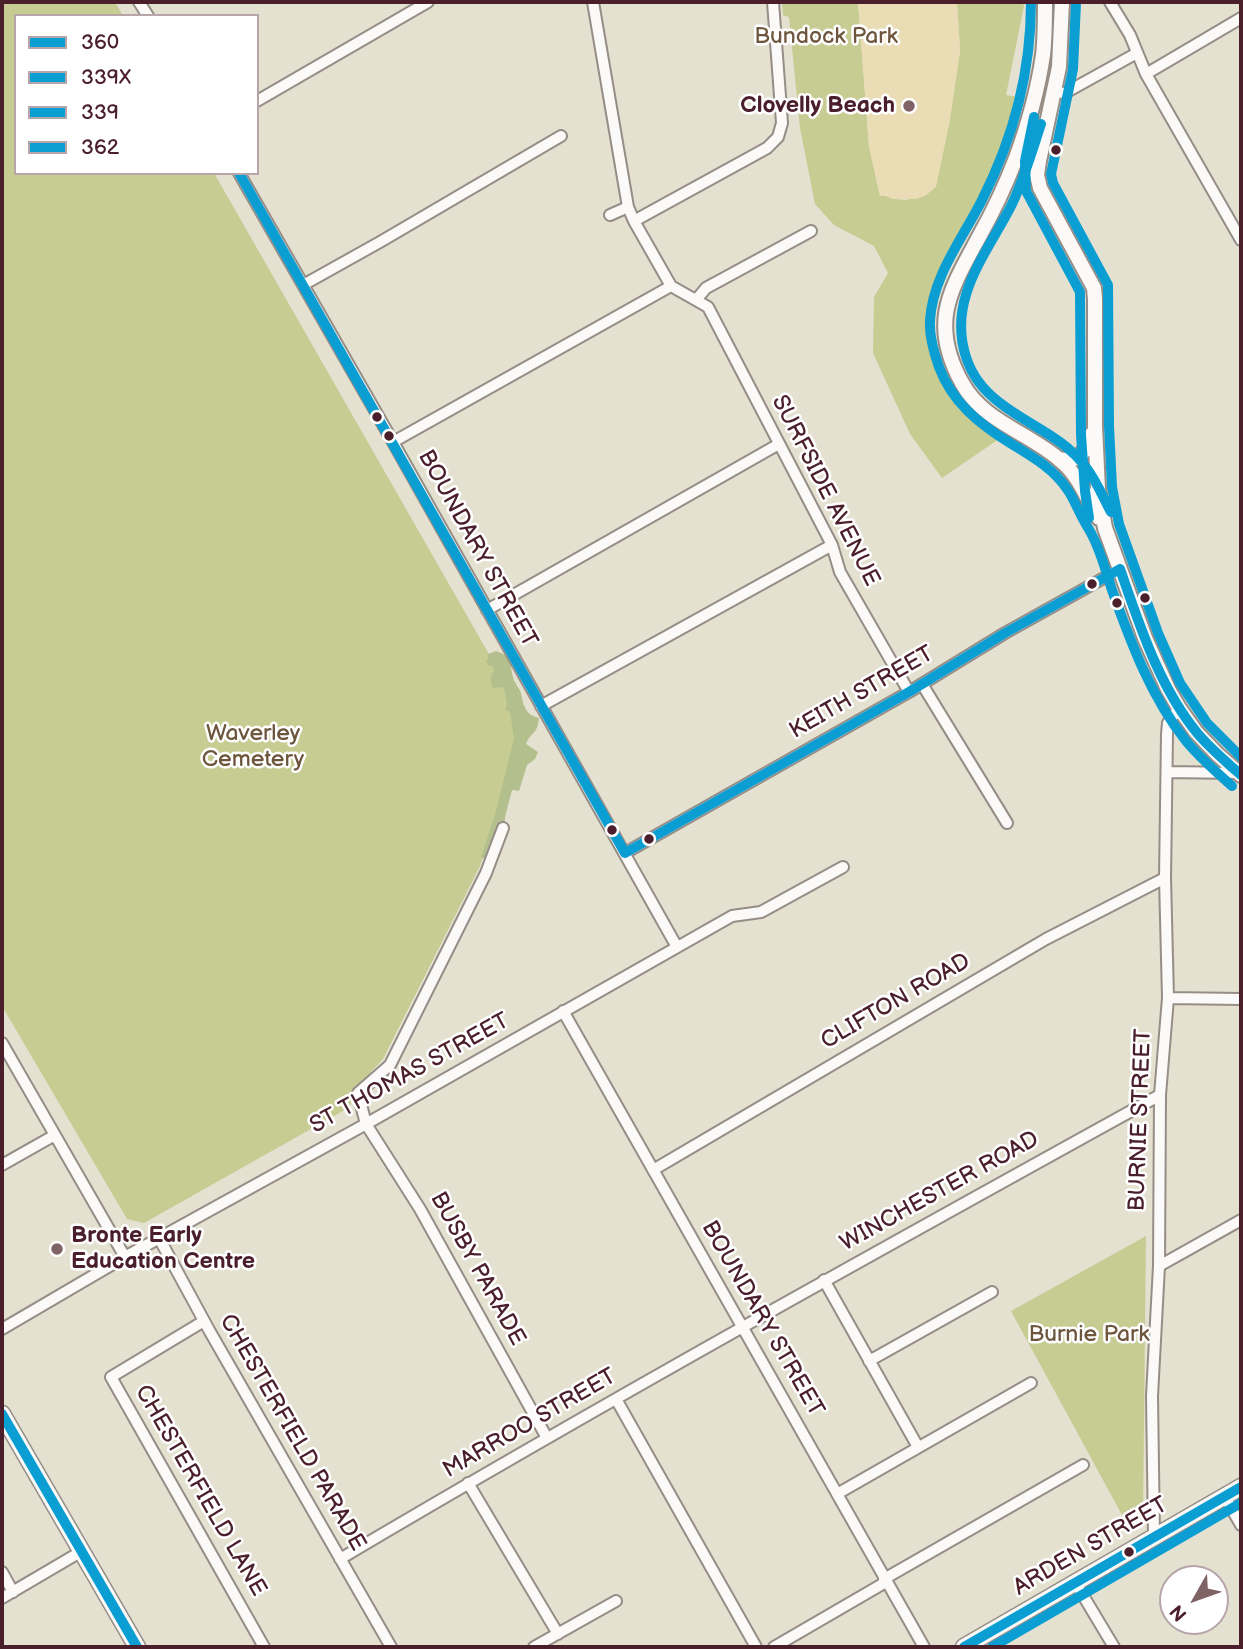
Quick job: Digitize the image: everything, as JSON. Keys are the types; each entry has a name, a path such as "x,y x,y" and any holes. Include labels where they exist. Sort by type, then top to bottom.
{"main road":[{"path":"2,1414 137,1647"},
{"name":"ARDEN STREET","path":"964,1647 1241,1487"}],"street":[{"path":"259,100 428,2"},
{"path":"593,2 628,207 671,286 696,300 705,288 811,231"},
{"path":"634,221 767,148 778,137 782,122 773,2"},
{"path":"1045,2 1043,53 1037,87 1017,157 1000,197 949,296 945,329 949,356 960,380 974,400 990,414 1060,459 1079,481 1105,528 1157,666 1179,708 1196,732 1240,774"},
{"path":"1062,2 1059,67 1037,175 1041,188 1094,288 1095,426 1098,489 1105,528"},
{"path":"1110,2 1130,35 1146,74 1237,221 1241,240"},
{"path":"1146,74 1241,18"},
{"path":"1037,87 1065,93 1137,53"},
{"path":"303,285 561,136"},
{"name":"BOUNDARY STREET","path":"240,175 677,947"},
{"path":"610,215 628,207"},
{"path":"393,442 671,286"},
{"name":"SURFSIDE AVENUE","path":"696,300 708,307 832,545 841,572 909,691"},
{"path":"1060,459 1070,460 1082,454 1095,426"},
{"path":"487,610 779,444"},
{"path":"541,706 832,545"},
{"name":"KEITH STREET","path":"625,853 1120,569"},
{"path":"922,684 1007,823"},
{"name":"BURNIE STREET","path":"1154,1536 1152,1396 1159,1266 1160,1096 1168,998 1165,878 1168,723 1179,708"},
{"path":"1167,772 1240,774"},
{"path":"366,1124 358,1093 390,1065 486,873 503,828"},
{"name":"ST THOMAS STREET","path":"2,1329 732,916 761,912 843,867"},
{"name":"CLIFTON ROAD","path":"653,1170 1046,939 1165,878"},
{"path":"1168,998 1241,999"},
{"name":"BOUNDARY STREET","path":"564,1011 924,1647"},
{"path":"2,1043 125,1257"},
{"name":"WINCHESTER ROAD","path":"742,1327 1160,1096"},
{"name":"BUSBY PARADE","path":"366,1124 420,1209 547,1438"},
{"path":"2,1165 55,1135"},
{"path":"1159,1266 1241,1220"},
{"name":"CHESTERFIELD PARADE","path":"159,1238 391,1647"},
{"path":"824,1280 918,1447"},
{"path":"869,1361 992,1292"},
{"name":"CHESTERFIELD LANE","path":"204,1321 111,1377 264,1647"},
{"name":"MARROO STREET","path":"340,1559 742,1327"},
{"path":"837,1494 1031,1383"},
{"path":"615,1399 756,1647"},
{"path":"774,1647 1083,1465"},
{"path":"468,1483 558,1634"},
{"path":"1225,1497 1241,1525"},
{"path":"2,1598 82,1551"},
{"path":"2,1572 13,1592"},
{"path":"1075,1582 1114,1647"},
{"path":"534,1647 616,1601"}],"green space":[{"name":"Waverley Cemetery","path":"2,2 115,2 122,14 14,14 14,175 215,175 510,691 517,743 480,866 383,1059 354,1090 350,1107 144,1223 127,1219 2,1006"},
{"name":"Bundock Park","path":"782,2 858,2 869,146 880,196 908,200 949,125 960,51 957,2 1023,2 1006,95 1018,97 1007,139 992,178 941,279 933,304 930,328 932,350 938,370 949,389 979,423 999,439 942,478 910,434 873,353 874,297 888,273 874,246 834,225 815,204 800,128 789,17 783,15"},
{"path":"496,651 509,659 526,708 539,718 537,728 526,744 538,752 535,759 527,765 519,791 512,790 504,834 486,859 481,858 514,738 510,712 505,710 507,704 504,687 493,688 490,679 494,671 492,665 489,666 486,661 488,654"},
{"name":"Burnie Park","path":"1146,1236 1143,1518 1128,1526 1011,1311"}],"sand":[{"name":"Clovelly Beach","path":"858,2 957,2 960,51 949,125 936,187 916,199 880,196 869,147"}],"transit line":[{"name":"339X","path":"1031,2 1028,54 1012,128 993,176 936,289 930,321 934,351 951,391 968,411 1048,469 1069,492 1101,555 1119,610 1152,688 1191,747 1232,786"},
{"name":"339","path":"1076,3 1073,69 1051,174 1053,183 1108,285 1109,426 1112,487 1119,524 1158,633 1180,683 1207,723 1241,757"},
{"name":"339X","path":"1034,117 1025,161 1026,191 1080,292 1081,435 1089,518"},
{"name":"339","path":"1041,124 1016,194 972,277 962,315 961,336 969,364 984,388 1000,403 1056,439 1076,456 1093,477 1111,512"},
{"name":"360","path":"240,175 625,853"},
{"name":"360","path":"1120,569 1152,655 1172,696 1198,734 1241,775"},
{"name":"360","path":"625,853 1120,569"},
{"path":"2,1414 137,1647"},
{"name":"360","path":"964,1647 1241,1487"},
{"name":"362","path":"992,1647 1241,1503"}],"place":[{"name":"Clovelly Beach","path":"909,106"},
{"name":"Bronte Early Education Centre","path":"57,1249"}]}
